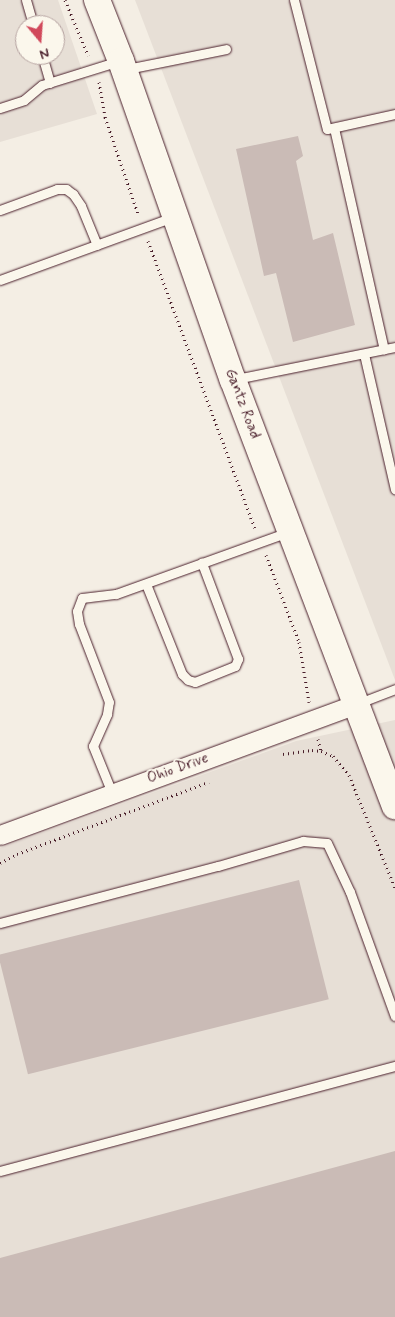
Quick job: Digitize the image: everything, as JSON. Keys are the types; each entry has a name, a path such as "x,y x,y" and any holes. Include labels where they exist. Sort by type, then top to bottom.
{"main road":[{"name":"Gantz Road","path":"97,0 123,65 233,380 395,806"}],"street":[{"name":"Ohio Drive","path":"0,836 356,704"}],"lane":[{"path":"26,0 30,15"},
{"path":"294,0 327,129 394,117"},
{"path":"0,108 24,100 42,85 94,69 226,48"},
{"path":"45,65 50,83"},
{"path":"334,128 384,349"},
{"path":"0,210 43,193 57,189 66,189 73,194 81,206 97,245"},
{"path":"0,280 176,216"},
{"path":"233,380 395,347"},
{"path":"364,354 395,489"},
{"path":"112,793 92,746 108,714 109,702 79,624 77,611 82,598 116,594 290,531"},
{"path":"146,584 182,674 188,680 195,682 235,666 238,659 202,563"},
{"path":"356,704 395,689"},
{"path":"0,923 218,866 303,841 326,843 350,892 395,1016"},
{"path":"0,1170 395,1066"}],"path":[{"path":"65,0 101,86 105,117 143,228 299,642 304,683 322,751"},
{"path":"282,754 312,750 322,751 333,756 349,775 395,888"},
{"path":"0,863 17,854 217,779"}],"shaded area":[{"path":"0,0 58,0 63,15 15,15 15,65 65,65 65,20 97,114 0,142"},
{"path":"135,0 395,0 395,680"},
{"path":"395,720 395,1317 0,1317 0,848 296,741"}],"building":[{"path":"298,136 303,156 296,161 313,240 333,233 355,325 293,342 276,273 264,276 236,149"},
{"path":"299,880 329,999 28,1074 0,962 0,955"},
{"path":"395,1151 395,1317 0,1317 0,1258"}]}
